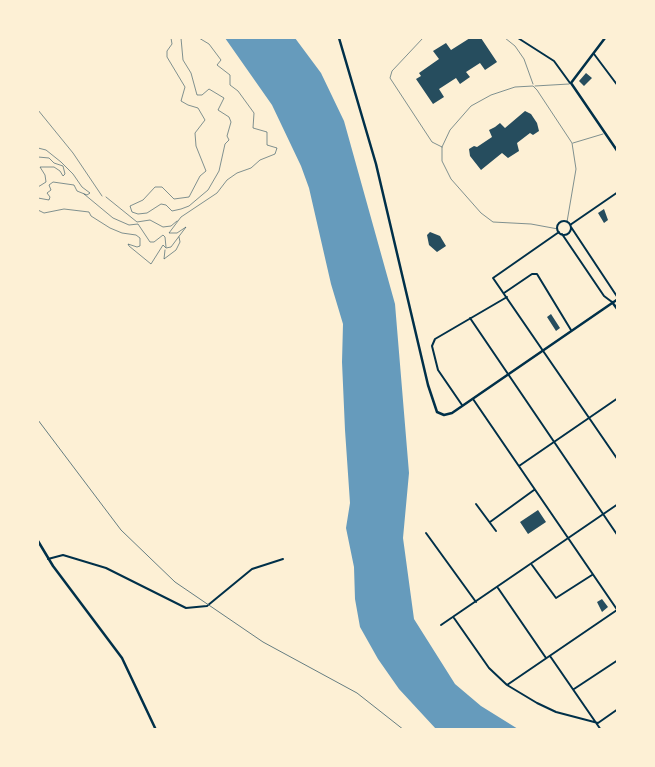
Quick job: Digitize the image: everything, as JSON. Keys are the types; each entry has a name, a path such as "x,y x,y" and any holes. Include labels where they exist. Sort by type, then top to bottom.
{"main road":[{"path":"339,38 376,164 434,406 444,416 462,406 617,298"},
{"path":"605,38 571,83 618,152"},
{"path":"612,302 618,310"},
{"path":"38,541 48,560 122,658 156,730"}],"street":[{"path":"518,38 554,61 571,83"},
{"path":"593,53 618,86"},
{"path":"562,234 569,233 575,221 618,192"},
{"path":"617,298 615,291 571,226 566,222 560,223 558,230 493,278 618,460"},
{"path":"558,230 604,296 612,302"},
{"path":"504,293 532,274 537,274 571,330"},
{"path":"462,406 438,370 432,346 435,339 507,298"},
{"path":"470,318 618,536"},
{"path":"519,466 618,398"},
{"path":"472,399 617,610 507,685"},
{"path":"612,452 618,449"},
{"path":"490,522 534,490"},
{"path":"476,504 496,531"},
{"path":"441,625 532,565 618,504"},
{"path":"426,533 476,602"},
{"path":"48,560 60,555 83,561 116,573 177,605 194,608 212,603 254,568 283,559"},
{"path":"532,565 556,598 592,574"},
{"path":"498,588 546,658"},
{"path":"453,617 489,668 507,685 537,703 556,712 598,722 618,709"},
{"path":"550,656 598,722 601,730"},
{"path":"573,690 618,660"}],"lane":[{"path":"423,38 392,71 390,78 432,142 442,147"},
{"path":"505,38 515,46 524,59 533,86 572,143 576,168 566,222"},
{"path":"558,230 532,224 504,224 488,219 467,198 447,172 442,162 442,147 455,123 478,101 507,89 571,83"},
{"path":"38,110 73,153 102,196"},
{"path":"572,143 605,133"}],"path":[{"path":"171,38 172,44 167,51 167,57 185,87 182,101 188,106 198,108 205,120 195,133 196,146 206,171 200,176 189,197 174,199 162,187 155,187 143,200 130,206 132,212 138,214 147,213 161,204 172,211 189,206 208,190 219,171 225,144 229,140 227,136 232,122 218,110 224,98 210,89 202,95 198,95 191,73 183,60 181,38"},
{"path":"106,197 137,222 150,220 163,227 171,226 217,193 227,180 237,173 251,168 260,160 275,154 277,148 267,145 267,132 253,128 254,113 238,91 230,85 229,73 217,66 221,62 219,57 208,44 199,38"},
{"path":"38,148 46,150 66,166 82,187 90,193 84,194"},
{"path":"38,157 49,158 54,163 63,166 65,174 63,176 54,167 40,167 45,175 46,182 38,187"},
{"path":"38,198 49,200 50,197 47,193 51,190 49,186 53,182 74,185 77,191 84,194 113,218 130,225 138,224 150,242 154,242 162,236 165,237 164,259 176,250 180,242 179,236"},
{"path":"38,210 44,213 64,209 89,212 91,216 102,224 140,238 140,246 137,247 132,243 128,244 147,263 153,262 163,245 166,248 171,247 186,227 177,233 169,233 178,220"}],"water":[{"path":"225,38 295,38 321,73 344,121 395,304 409,473 403,538 414,619 455,684 481,706 518,729 436,729 399,689 378,659 360,627 355,599 354,567 346,528 350,503 342,362 343,324 331,284 309,188 301,166 272,105"}],"building":[{"path":"470,38 481,38 497,62 485,70 480,63 466,72 470,77 460,84 456,78 439,89 444,97 433,104 416,79 421,76 419,73 439,59 433,51 446,43 451,50"},
{"path":"586,73 592,78 584,86 579,81"},
{"path":"525,111 531,114 537,123 539,131 533,135 530,133 517,143 519,151 508,158 502,153 481,170 470,156 469,149 474,146 477,147 492,137 489,130 500,123 505,128"},
{"path":"604,209 608,220 604,223 598,213"},
{"path":"430,232 440,236 446,246 437,252 429,245 427,235"},
{"path":"551,314 560,328 556,331 547,317"},
{"path":"538,510 546,522 528,534 520,522"},
{"path":"602,599 608,607 602,612 597,602"}],"railway":[{"path":"38,420 121,530 175,582 263,642 357,693 404,730"}]}
